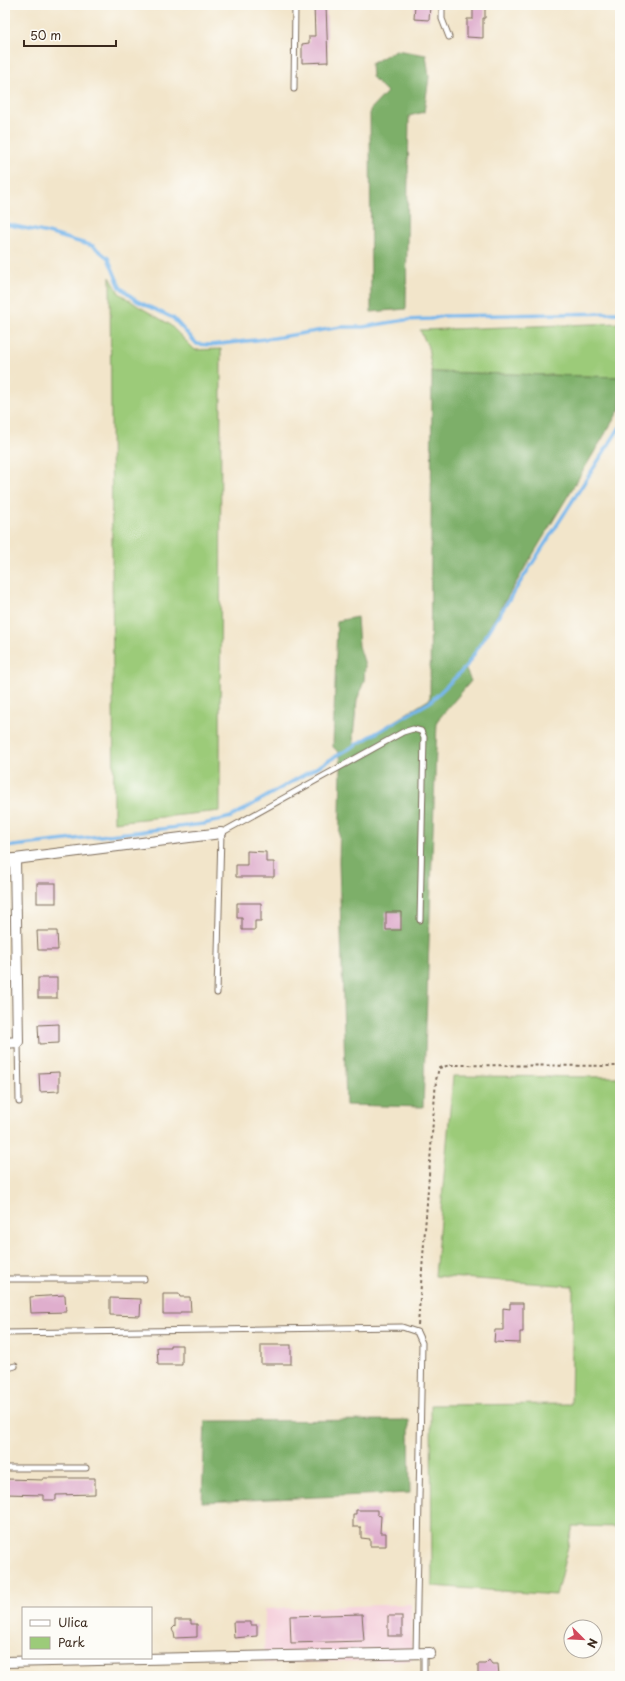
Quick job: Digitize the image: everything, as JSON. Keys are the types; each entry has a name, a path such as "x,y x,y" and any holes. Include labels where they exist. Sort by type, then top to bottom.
{"street":[{"path":"5,1043 18,1042 10,860 221,833"},
{"path":"5,1662 423,1654"}],"lane":[{"path":"294,89 295,5"},
{"path":"442,5 442,19 449,37"},
{"path":"217,993 221,833 403,732 413,729 421,731 424,738 420,920"},
{"path":"18,1042 19,1102"},
{"path":"5,1279 144,1279"},
{"path":"5,1333 402,1327 417,1332 422,1343 424,1676"},
{"path":"5,1369 15,1366"},
{"path":"5,1468 86,1468"}],"path":[{"path":"417,1332 436,1080 439,1068 450,1065 620,1066"}],"shaded area":[{"path":"411,1604 412,1660 264,1663 265,1609"}],"green space":[{"path":"396,50 426,55 429,77 424,112 409,116 406,309 371,312 370,110 387,92 372,77 371,64"},
{"path":"110,277 119,293 169,324 195,350 221,349 220,811 114,822"},
{"path":"620,323 620,377 432,372 428,347 420,330"},
{"path":"432,372 620,377 620,409 465,668 471,681 437,721 423,1107 346,1105 339,862 341,765 340,754 333,747 337,621 357,617 359,646 365,665 364,681 357,700 353,736 354,746 430,699"},
{"path":"453,1076 620,1077 620,1527 573,1526 556,1595 432,1586 431,1405 571,1404 573,1286 435,1276"},
{"path":"409,1420 410,1493 202,1502 205,1421"}],"building":[{"path":"314,5 326,5 328,62 302,63 302,44 309,43 309,36 315,36"},
{"path":"415,5 430,5 429,20 414,19"},
{"path":"473,5 485,5 485,18 483,18 483,38 467,37 467,19 473,19"},
{"path":"247,851 266,852 266,862 274,862 274,877 236,877 236,865 247,865"},
{"path":"37,883 56,883 56,903 37,903"},
{"path":"237,903 261,903 261,921 255,921 255,930 242,930 242,918 237,918"},
{"path":"386,912 401,912 401,930 386,930"},
{"path":"37,931 57,931 58,950 38,950"},
{"path":"38,978 57,978 57,998 38,998"},
{"path":"59,1024 59,1043 39,1044 38,1025"},
{"path":"59,1072 59,1091 40,1092 39,1073"},
{"path":"163,1294 179,1294 180,1297 190,1297 191,1312 180,1312 180,1314 163,1314"},
{"path":"65,1295 66,1312 31,1313 30,1297"},
{"path":"110,1298 141,1299 140,1316 110,1315"},
{"path":"510,1303 523,1303 523,1332 520,1332 520,1343 494,1342 495,1330 503,1330 503,1308 510,1309"},
{"path":"170,1345 182,1345 182,1365 158,1365 157,1347 170,1347"},
{"path":"261,1345 291,1345 291,1364 261,1364"},
{"path":"43,1478 95,1478 95,1494 56,1495 56,1500 43,1500 43,1495 6,1494 6,1479 43,1480"},
{"path":"356,1510 377,1510 377,1515 381,1516 380,1533 386,1533 386,1546 370,1546 370,1539 361,1538 361,1527 353,1527 353,1514 356,1514"},
{"path":"362,1614 364,1641 291,1643 290,1616"},
{"path":"388,1616 402,1616 402,1636 388,1636"},
{"path":"175,1620 191,1620 191,1624 197,1624 197,1637 175,1638 172,1629 175,1626"},
{"path":"233,1622 251,1622 251,1625 257,1625 257,1636 234,1638"},
{"path":"489,1660 492,1664 498,1664 499,1676 478,1676 478,1664 485,1664"}],"waterway":[{"path":"5,224 48,233 93,246 108,258 120,287 137,301 173,318 197,344 210,345 274,338 341,327 363,327 405,320 431,319 443,316 620,313"},
{"path":"5,847 204,824 231,817 430,702 465,668 620,427"}]}
